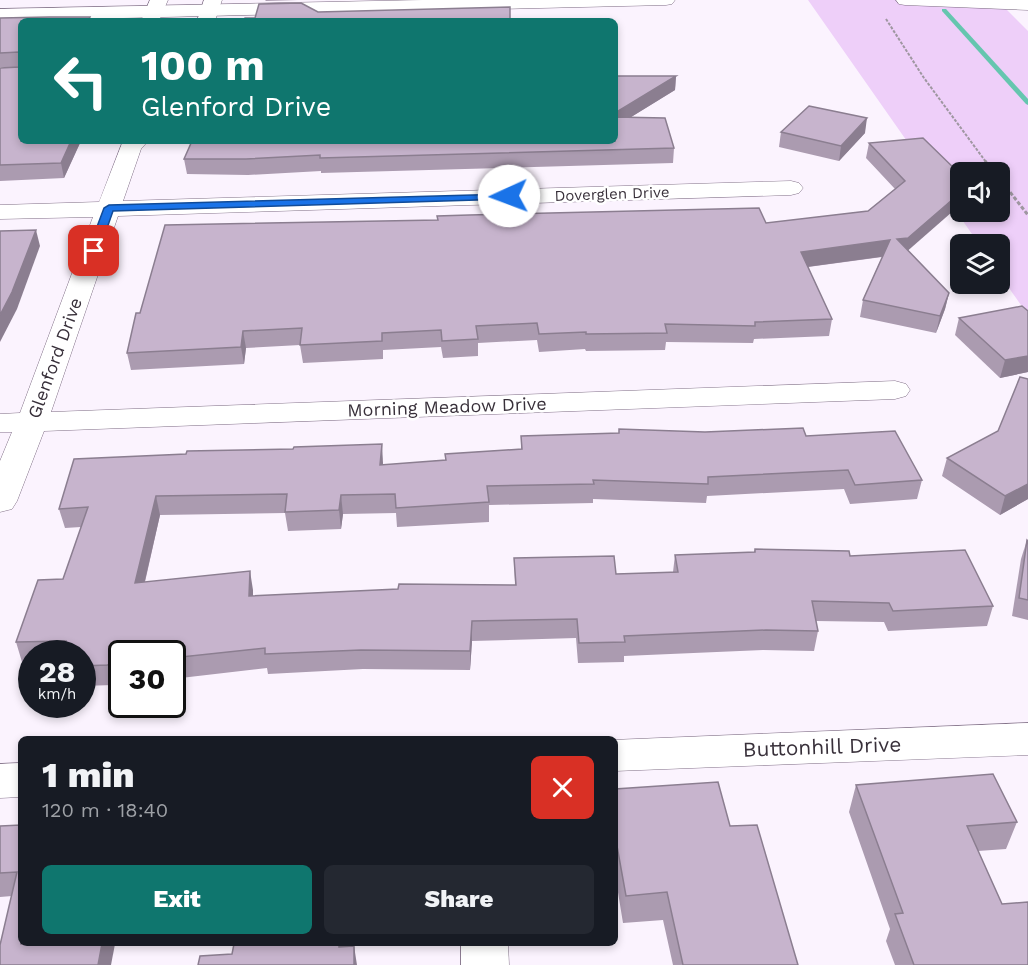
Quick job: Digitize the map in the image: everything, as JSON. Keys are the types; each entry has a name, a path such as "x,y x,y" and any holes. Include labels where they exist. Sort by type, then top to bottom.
{"street":[{"path":"0,15 666,0"},
{"path":"905,0 1028,5"},
{"name":"Glenford Drive","path":"0,501 32,422 132,144"},
{"name":"Doverglen Drive","path":"0,212 791,188"},
{"name":"Morning Meadow Drive","path":"0,423 895,390"},
{"name":"Buttonhill Drive","path":"618,755 1028,739"},
{"path":"0,781 18,780"},
{"path":"485,946 485,965"}],"path":[{"path":"886,19 952,118 986,162"},
{"path":"1010,192 1028,215"}],"shaded area":[{"path":"808,0 997,0 1028,31 1028,315 1010,290 1010,234 972,234 964,222 1010,222 1010,162 950,162 950,203"}],"building":[{"path":"301,3 318,12 510,7 510,18 255,18 259,4"},
{"path":"90,17 18,18 18,52 0,53 0,18"},
{"path":"18,67 18,144 70,144 61,163 0,165 0,68"},
{"path":"618,76 676,76 618,111"},
{"path":"809,106 867,118 841,146 781,132"},
{"path":"618,117 665,118 674,148 320,158 320,155 246,159 184,159 191,144 618,144"},
{"path":"923,138 950,164 950,202 908,238 897,239 949,293 940,316 863,300 890,240 801,252 832,319 755,322 755,326 665,324 667,333 539,334 537,323 476,326 478,339 442,341 441,330 382,333 382,341 300,345 302,328 243,331 241,347 127,353 136,313 140,313 165,225 438,220 437,216 759,208 766,223 868,211 905,181 869,143"},
{"path":"36,230 12,292 0,315 0,231"},
{"path":"1022,306 1028,311 1028,356 1005,360 959,318"},
{"path":"1020,377 1028,379 1028,484 1005,496 947,458 998,431"},
{"path":"803,428 806,436 895,431 922,480 855,485 848,470 708,477 708,484 593,480 594,484 487,486 489,502 396,508 395,494 341,495 339,510 285,512 287,494 156,496 135,583 250,571 249,596 398,589 399,584 516,585 514,558 614,556 616,574 678,572 675,555 755,552 755,549 849,551 850,556 965,550 993,606 893,611 889,603 812,601 818,631 766,630 624,636 625,642 579,643 577,619 472,621 470,651 361,650 265,654 265,648 186,656 186,640 108,640 108,665 96,665 96,640 18,640 16,642 38,580 63,579 88,507 59,509 74,459 186,454 187,451 293,449 294,447 382,444 380,465 446,460 445,454 522,449 521,436 619,433 619,429 705,432"},
{"path":"1028,541 1028,600 1019,598"},
{"path":"993,774 1017,822 967,826 1002,904 1028,902 1028,965 914,965 895,914 903,913 856,785"},
{"path":"718,782 730,826 757,825 798,965 683,965 667,892 626,896 618,852 618,789"},
{"path":"18,825 18,946 102,946 98,965 0,965 0,945 17,872 0,873 0,826"},
{"path":"234,946 354,946 354,965 198,965 200,956 232,954"}],"waterway":[{"path":"944,10 1028,103"}],"route":[{"path":"94,251 109,208 509,196"}]}
